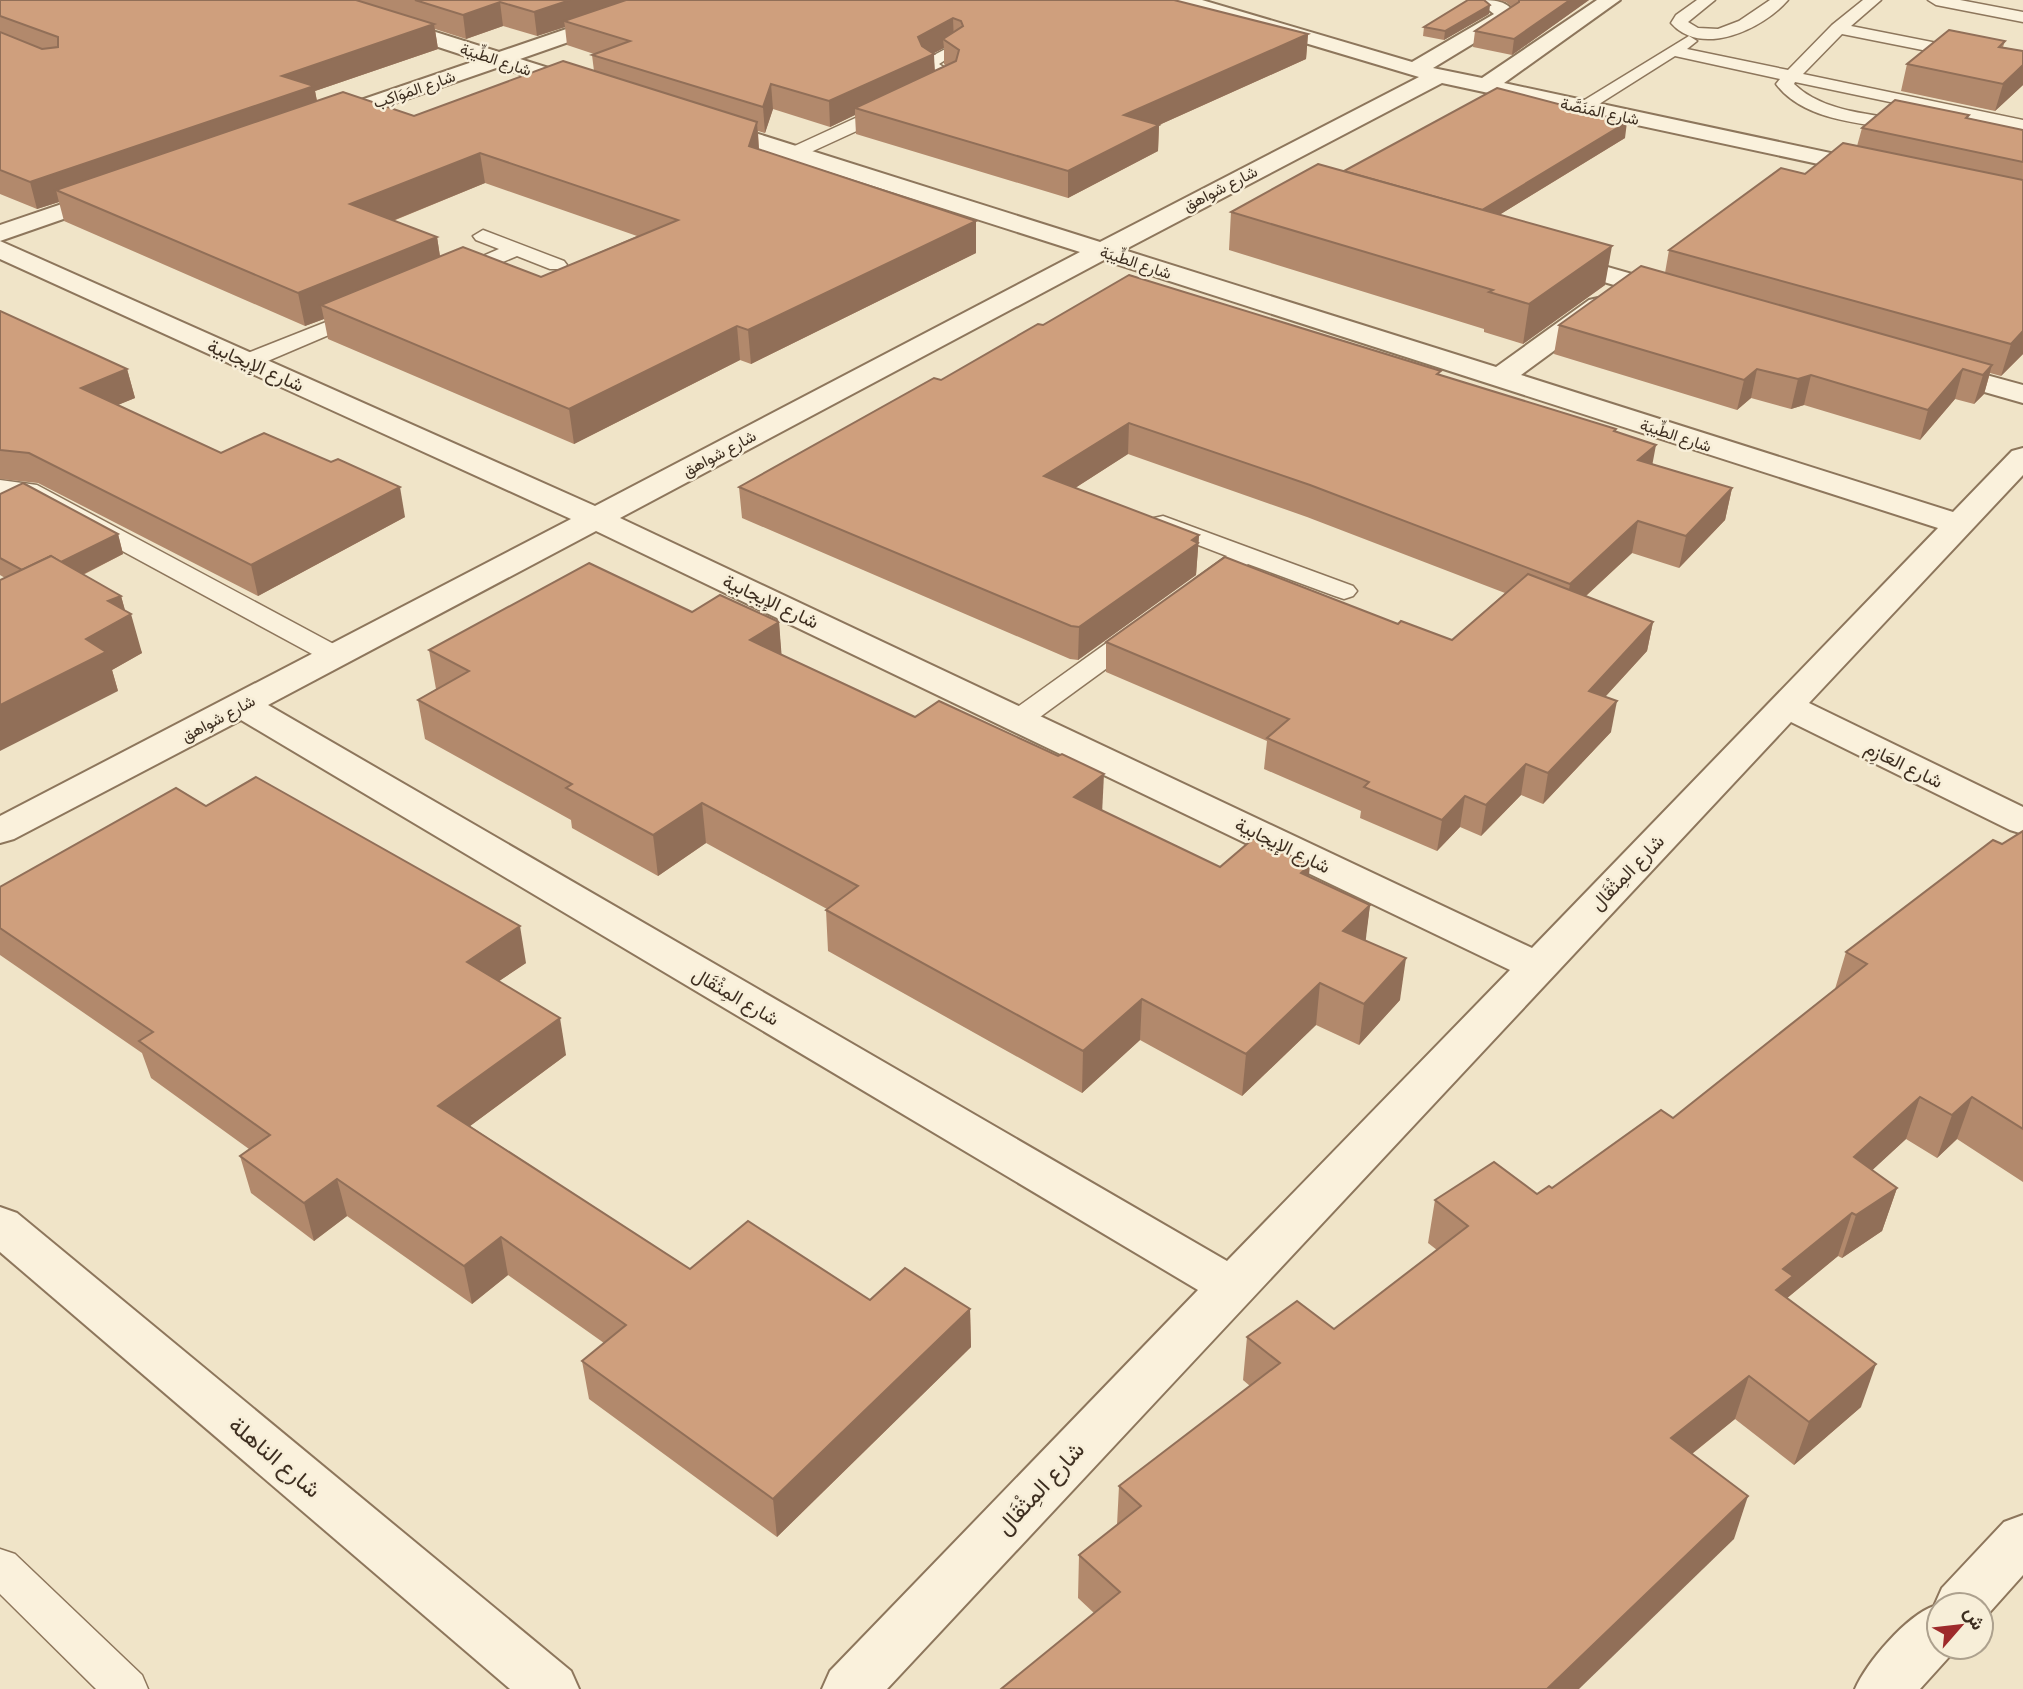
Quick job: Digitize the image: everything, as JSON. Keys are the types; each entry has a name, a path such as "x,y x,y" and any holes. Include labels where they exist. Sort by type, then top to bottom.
{"street":[{"name":"شارع الطِّيبَة","path":"314,0 614,96"},
{"name":"شارع المَوَاكِب","path":"302,128 670,0"},
{"name":"شارع المَنَصَّة","path":"1181,0 1426,73 1896,174"},
{"name":"شارع شواهق","path":"0,831 243,706 334,655 1250,173 1426,73 1505,16 1503,8 1486,0"},
{"path":"1485,87 1610,0"},
{"name":"شارع الطِّيبَة","path":"691,120 1959,524"},
{"path":"1250,173 1290,184"},
{"path":"0,233 131,188"},
{"name":"شارع الإيجابية","path":"0,250 595,518 1536,966"},
{"path":"1526,252 1696,301"},
{"path":"1498,379 1631,282"},
{"path":"1905,361 2023,394"},
{"name":"شارع المِثْقَال","path":"850,1689 1230,1286 2023,457"},
{"name":"شارع العَازِم","path":"1785,705 2023,822"},
{"name":"شارع المِثْقَال","path":"243,706 1230,1286"},
{"name":"شارع الناهلة","path":"0,1225 551,1689"},
{"path":"1974,1591 2023,1538"},
{"path":"1883,1689 1925,1644"}],"lane":[{"path":"1707,0 1679,23 1685,28 1702,33 1729,33 1780,0"},
{"path":"1873,0 1838,28 1784,84 1793,96 1817,106 1930,130"},
{"path":"1936,0 2023,17"},
{"path":"1838,28 2023,65"},
{"path":"1581,107 1702,33"},
{"path":"794,153 942,85 949,80 949,76 931,66 929,62 953,50"},
{"path":"1673,51 2023,125"},
{"path":"483,236 556,265"},
{"path":"440,281 517,249"},
{"path":"248,361 389,302"},
{"path":"0,487 29,490 334,655"},
{"path":"1159,522 1344,591"},
{"path":"1185,598 1245,554"},
{"path":"1019,719 1163,614"},
{"path":"0,1567 126,1689"}],"building":[{"path":"0,0 356,0 434,24 282,76 314,86 30,182 0,170 0,32 42,49 58,47 58,37 0,16"},
{"path":"415,0 570,0 534,12 500,2 463,15"},
{"path":"626,0 1174,0 1308,34 1124,115 1159,125 1068,171 855,108 956,61 959,50 943,39 963,26 961,21 953,18 918,37 922,46 934,54 829,101 771,84 763,107 592,55 630,41 564,21"},
{"path":"1468,0 1484,0 1490,5 1445,31 1424,27"},
{"path":"1570,0 1514,39 1475,31 1519,2"},
{"path":"1949,30 2005,41 1999,47 2023,51 2023,65 2003,84 1907,64"},
{"path":"563,61 757,122 749,146 976,221 748,330 737,326 569,409 321,305 463,247 541,277 678,220 480,153 350,204 437,237 298,293 56,190 343,92 414,116"},
{"path":"1497,88 1627,122 1482,210 1344,171"},
{"path":"1895,100 1969,115 1966,118 2023,130 2023,162 1862,128"},
{"path":"1843,143 2023,180 2023,331 2011,344 1669,250 1781,168 1805,174"},
{"path":"1318,164 1612,246 1529,304 1489,292 1493,290 1231,212"},
{"path":"1641,266 1992,365 1983,375 1963,369 1928,410 1811,375 1798,379 1757,369 1744,380 1559,325"},
{"path":"1129,275 1441,371 1437,374 1616,429 1614,431 1656,445 1638,460 1732,488 1686,536 1638,521 1570,584 1310,485 1129,423 1044,476 1199,535 1192,540 1198,543 1079,627 1071,626 739,487 934,378 941,380 1038,324 1043,325"},
{"path":"0,311 127,369 81,388 221,453 264,433 331,462 338,459 400,487 251,565 29,453 0,450"},
{"path":"23,483 118,534 61,562 51,556 22,570 0,558 0,494"},
{"path":"51,556 121,596 108,601 131,614 86,639 106,652 0,705 0,580"},
{"path":"1225,557 1398,624 1401,621 1452,640 1528,574 1653,622 1589,691 1617,701 1548,773 1526,764 1486,805 1465,796 1442,820 1364,787 1369,782 1267,738 1289,719 1106,642"},
{"path":"589,563 692,612 720,595 779,622 750,640 915,717 939,701 1058,756 1062,754 1104,774 1074,797 1220,867 1254,838 1310,865 1301,873 1370,905 1343,931 1406,958 1364,1004 1320,983 1246,1054 1142,999 1083,1051 826,910 858,886 702,803 653,835 566,788 572,784 418,700 469,671 429,650"},
{"path":"256,777 520,926 467,962 560,1018 438,1106 690,1269 748,1221 870,1300 905,1268 970,1309 773,1499 582,1361 626,1325 501,1237 464,1266 337,1179 304,1203 240,1156 270,1135 139,1041 153,1032 0,928 0,887 176,788 206,806"},
{"path":"2023,831 2023,1129 1972,1097 1952,1115 1920,1097 1854,1157 1897,1188 1856,1215 1852,1213 1783,1269 1793,1276 1776,1290 1876,1364 1809,1422 1749,1376 1671,1438 1748,1496 1547,1689 1001,1689 1120,1592 1079,1555 1141,1506 1119,1486 1280,1363 1247,1337 1297,1301 1334,1329 1468,1226 1435,1200 1494,1162 1537,1194 1549,1186 1552,1188 1661,1110 1673,1118 1867,964 1846,952 1993,840 2002,844"}]}
